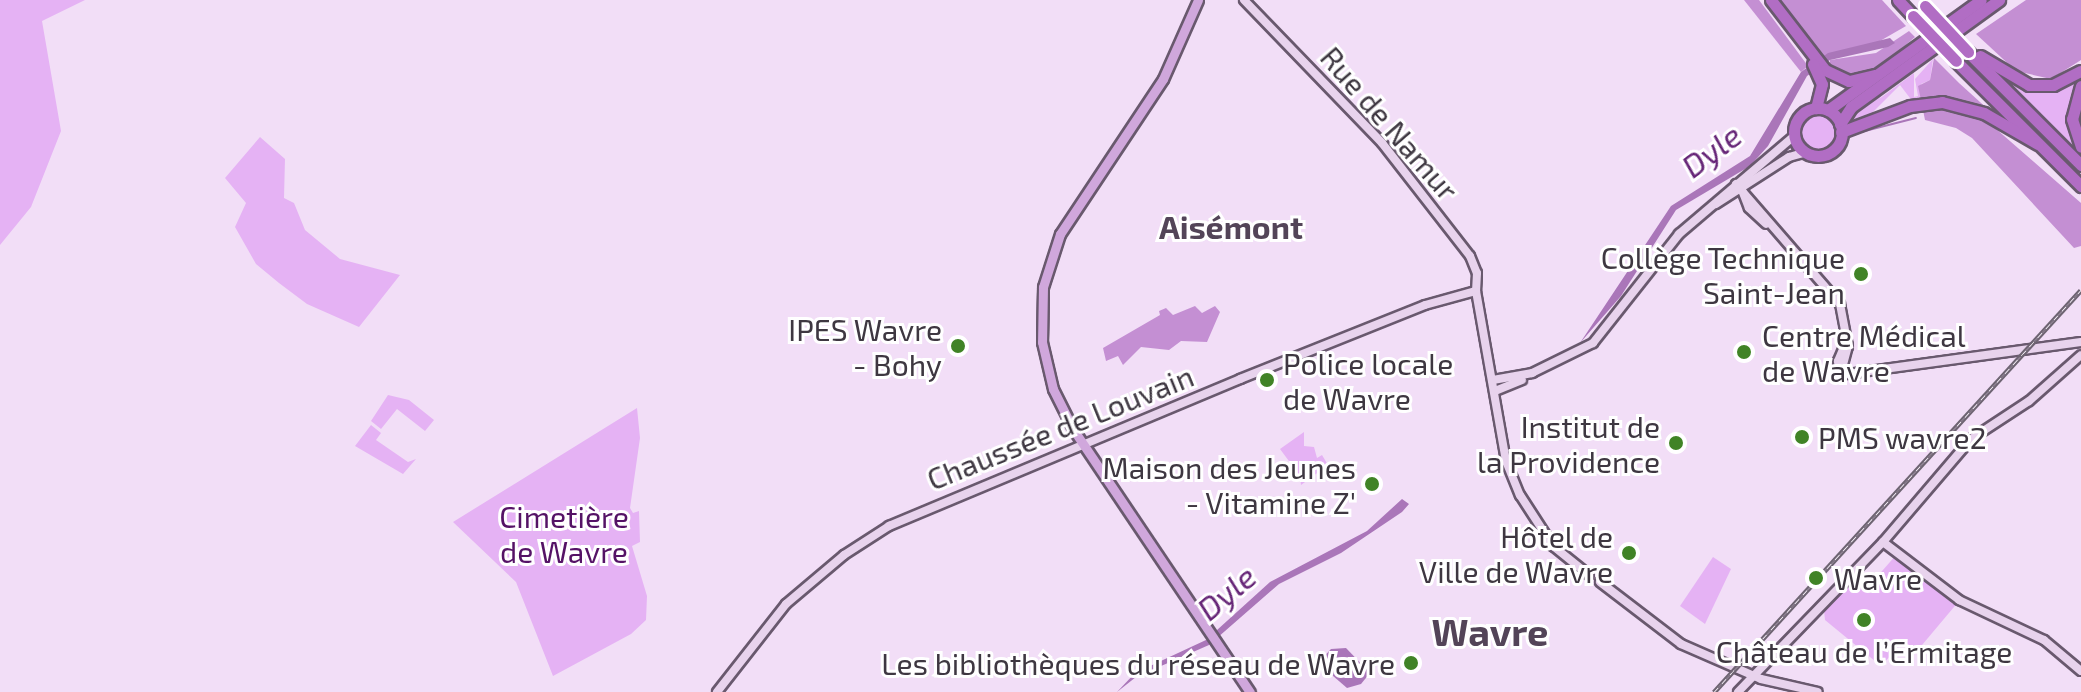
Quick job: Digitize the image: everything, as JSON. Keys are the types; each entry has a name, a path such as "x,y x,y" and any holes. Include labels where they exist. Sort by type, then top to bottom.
{"highway":[{"path":"1764,0 1810,56"},
{"path":"1771,0 1822,72 1849,81 1883,73"},
{"path":"1898,0 2081,186"},
{"path":"1981,0 1883,73 1822,109 1799,117 1794,136 1806,152 1828,153 1851,107 1999,0"},
{"path":"1922,3 2081,165"},
{"path":"1968,52 2029,85 2053,85 2081,71"},
{"path":"1822,72 1822,109 1841,128"},
{"path":"2081,86 2072,119 2081,147"},
{"path":"1841,128 1910,106 1942,102 1984,113 2038,144"}],"main road":[{"path":"1196,0 1163,79 1060,234 1043,287 1040,316 1047,372 1082,443 1250,692"}],"street":[{"name":"Rue de Namur","path":"1244,0 1382,143 1470,256 1478,275 1476,291 1506,461 1530,512 1558,551 1589,575 1599,574 1600,582 1623,602 1681,644 1757,677"},
{"path":"1495,391 1582,351 1604,334 1670,244 1794,136"},
{"path":"1716,204 1729,199 1739,187 1806,152"},
{"path":"1752,204 1760,178"},
{"path":"1739,187 1840,304 1848,340 1840,375 2081,342"},
{"path":"1729,199 1752,204"},
{"name":"Chaussée de Louvain","path":"717,692 786,604 864,541 918,511 1425,305 1476,291"},
{"path":"1738,692 1757,677 1883,542 1971,439 2029,401 2081,355"},
{"path":"1493,380 1532,373"},
{"path":"1883,542 1959,600 2044,640 2081,671"},
{"path":"1757,677 1818,692"}],"green space":[{"path":"0,0 85,0 42,21 61,131 31,207 0,245"},
{"path":"1933,59 1930,80 1921,84 1921,100 1913,102 1900,85 1869,116 1852,123 1850,120 1845,128 1849,114 1873,94 1883,94 1879,99 1914,73 1914,97 1918,96 1915,79"},
{"path":"2081,76 2068,118 2080,154 2007,80 2019,85"},
{"path":"1818,114 1831,119 1836,132 1831,145 1818,150 1805,145 1800,132 1805,119"},
{"path":"260,137 285,159 284,198 294,203 305,230 340,259 400,275 359,327 307,304 279,283 256,264 235,227 246,203 225,178"},
{"path":"388,395 409,400 434,420 425,431 397,409 381,429 371,421"},
{"name":"Cimetière de Wavre","path":"637,408 640,438 630,508 633,513 639,511 640,542 632,546 647,596 646,620 631,634 553,676 516,582 453,522"},
{"path":"371,425 381,433 376,440 408,462 416,459 403,474 355,446"},
{"path":"1304,432 1304,446 1314,447 1317,458 1322,455 1328,465 1301,485 1300,476 1280,449"},
{"path":"1897,554 1959,601 1917,651 1904,641 1881,666 1825,620 1824,610 1856,577 1868,587"},
{"path":"1713,557 1731,569 1705,624 1680,606"}],"shaded area":[{"path":"1744,0 1759,0 1808,66 1801,72"},
{"path":"1776,0 1882,0 1906,26 1873,45 1819,58"},
{"path":"2026,0 2081,0 2081,60 2051,79 2016,71 1976,34"},
{"path":"1909,31 1915,37 1878,69 1860,76 1830,69 1830,60 1876,53"},
{"path":"1890,38 1895,43 1888,47 1830,60 1807,76 1768,146 1750,166 1676,210 1621,296 1580,343 1671,206 1750,156 1801,72 1828,53"},
{"path":"1934,58 1991,112 1960,100 1921,100 1918,86 1930,80"},
{"path":"1939,109 1978,118 1995,128 2081,203 2081,246 2074,248 1972,138 1956,128 1925,120 1923,110"},
{"path":"1195,306 1202,313 1215,306 1220,312 1207,342 1181,341 1169,350 1141,347 1123,365 1118,356 1106,361 1103,348 1160,315 1159,311 1166,308 1173,315"},
{"path":"1402,499 1409,504 1402,512 1341,553 1279,584 1209,645 1136,677 1117,692 1135,673 1206,640 1270,582 1367,531"},
{"path":"1346,648 1370,673 1361,684 1347,688 1318,663 1331,649"}],"waterway":[{"path":"1849,135 1916,118"}],"railway":[{"path":"1714,692 2081,290"}],"place":[{"name":"Collège Technique Saint-Jean","path":"1861,274"},
{"name":"IPES Wavre - Bohy","path":"958,346"},
{"name":"Centre Médical de Wavre","path":"1744,352"},
{"name":"Police locale de Wavre","path":"1267,380"},
{"name":"PMS wavre2","path":"1802,437"},
{"name":"Institut de la Providence","path":"1676,443"},
{"name":"Maison des Jeunes - Vitamine Z'","path":"1372,484"},
{"name":"Hôtel de Ville de Wavre","path":"1629,553"},
{"name":"Wavre","path":"1816,578"},
{"name":"Château de l’Ermitage","path":"1864,620"},
{"name":"Les bibliothèques du réseau de Wavre","path":"1411,663"}],"district":[{"name":"Aisémont","path":"1231,226"},
{"name":"Wavre","path":"1490,632"}],"water label":[{"name":"Dyle","path":"1711,150"},
{"name":"Dyle","path":"1226,592"}]}
